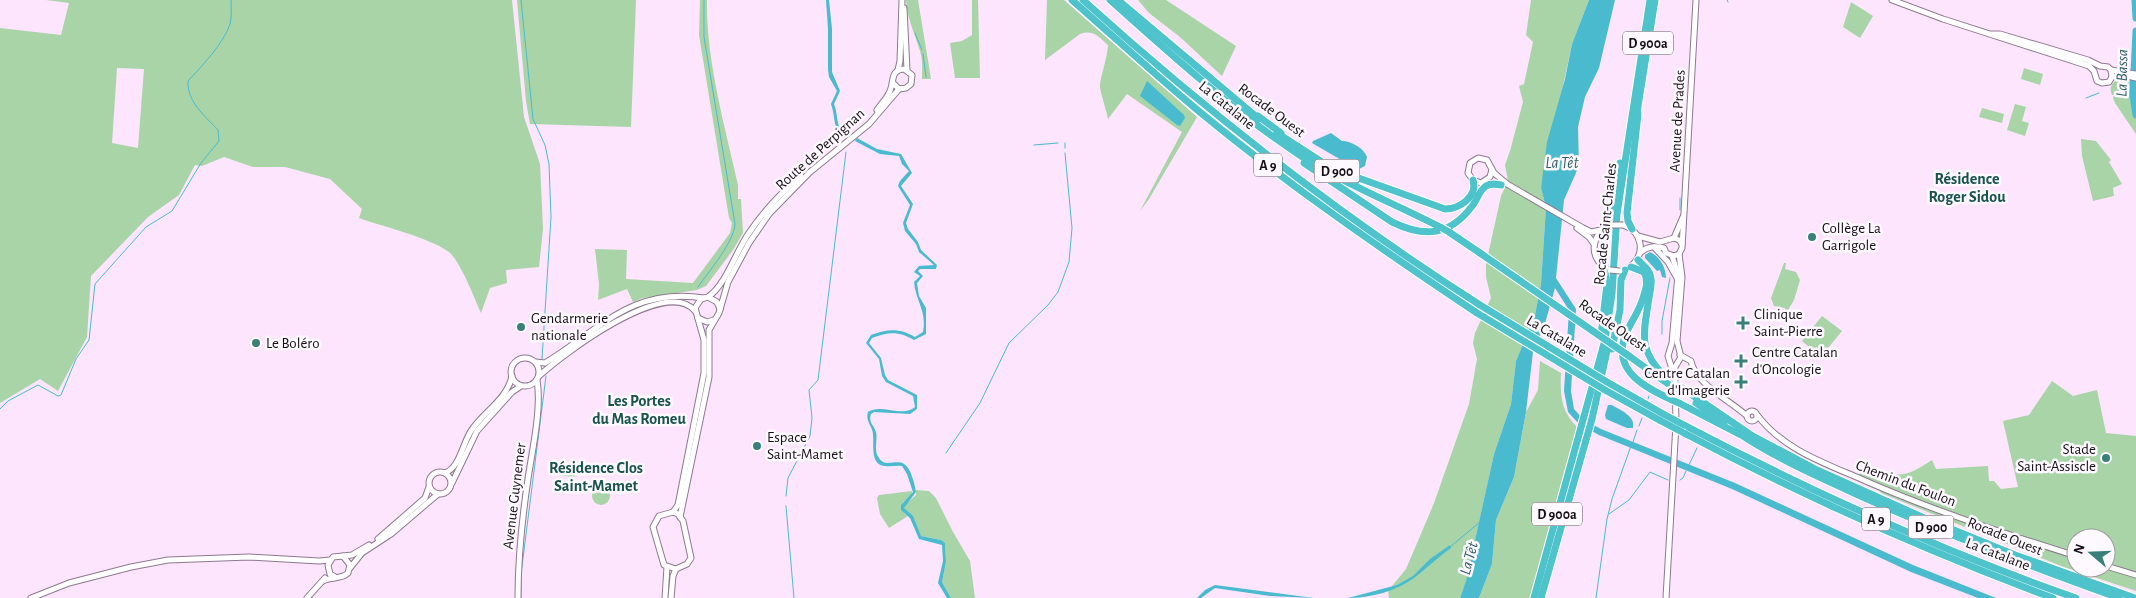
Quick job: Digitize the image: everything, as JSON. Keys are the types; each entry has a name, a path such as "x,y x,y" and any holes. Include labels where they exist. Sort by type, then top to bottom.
{"highway":[{"name":"La Catalane","path":"1072,0 1195,108 1297,187 1399,261 1477,313 1602,390 1663,418 1684,425 1771,469 1884,522 2076,598"},
{"name":"La Catalane","path":"1083,0 1137,48 1251,143 1351,218 1480,305 1607,382 1684,433 1765,475 1868,524 2052,598"},
{"name":"D 900","path":"1106,0 1144,31"},
{"name":"Rocade Ouest","path":"1110,0 1239,111 1308,160 1447,229"},
{"name":"Rocade Ouest","path":"1118,0 1275,132 1325,164 1447,229 1751,436 1816,470 1922,517 2014,555 2135,598"},
{"name":"D 900a","path":"1632,229 1627,213 1639,85 1650,0"},
{"name":"D 900a","path":"1610,225 1655,0"},
{"name":"Rocade Saint-Charles","path":"1534,598 1601,354 1610,312 1617,214 1639,85"},
{"name":"Rocade Saint-Charles","path":"1541,598 1602,390 1614,315 1621,214 1639,85"},
{"path":"1238,102 1332,166 1438,208 1449,209 1462,205 1473,190 1473,180"},
{"path":"1239,111 1301,160 1392,222 1415,232 1436,232 1458,222 1466,214 1484,187 1490,184 1502,183"},
{"path":"1466,214 1482,182"},
{"path":"1638,260 1647,269 1652,281 1644,338 1645,350 1654,366 1673,384"},
{"name":"D 900a","path":"1593,381 1607,284 1607,269"},
{"path":"1602,390 1620,310 1621,280 1625,269 1644,272 1647,284 1640,309 1625,337 1623,348 1628,370 1638,382 1750,440"},
{"name":"Rocade Ouest","path":"1629,354 1750,440 1812,474 1919,522 2013,560 2119,598"}],"main road":[{"path":"903,0 906,70"},
{"path":"898,70 906,70 912,74 912,81 906,88 899,88 893,83 893,76 898,70 900,61 903,0"},
{"name":"Avenue de Prades","path":"1682,245 1696,0"},
{"path":"1892,0 1943,19 2089,66 2095,73 2096,78 2102,83 2109,82 2112,77 2112,70"},
{"path":"1991,34 2000,34 2045,47 2088,60 2100,66 2108,66 2112,70 2136,76"},
{"path":"2095,73 2100,66"},
{"path":"2112,77 2128,74"},
{"name":"Route de Perpignan","path":"706,298 717,290 740,247 757,222 798,178 864,125 889,95 893,83"},
{"name":"Route de Perpignan","path":"720,309 732,274 748,243 769,214 810,172 869,124 899,88"},
{"path":"1502,183 1494,174 1487,160 1478,158 1473,160 1467,170 1473,180 1482,182 1492,180 1502,183 1590,234 1596,257 1607,269 1625,269 1638,260 1641,252 1638,235"},
{"path":"1482,182 1490,177 1492,169"},
{"name":"Avenue de Prades","path":"1674,238 1685,214"},
{"path":"1590,234 1610,225 1623,225 1632,229 1638,235 1656,241 1666,241 1674,238 1679,240 1682,245 1679,254 1682,276 1675,375 1666,598"},
{"path":"1594,244 1601,230"},
{"path":"1666,241 1664,248 1666,253 1672,256 1677,267 1671,351 1668,356 1687,362 1705,383 1749,414 1750,420 1756,418 1756,412 1749,414"},
{"path":"1641,252 1653,247 1664,248"},
{"path":"1653,247 1668,262 1677,278"},
{"path":"1672,256 1679,254"},
{"path":"521,386 514,380 511,368 520,358 529,358 536,362 545,363 618,312 636,304 680,295 715,300 720,309 709,330 709,378 680,517 691,551 691,558 687,564 676,569 667,567"},
{"path":"695,312 698,302 706,298"},
{"path":"528,386 593,335 627,315 673,303 688,304 695,312 704,340 704,373 678,505 673,512 659,516 653,524 662,560 667,567 665,598"},
{"path":"698,318 704,322 714,320"},
{"path":"1671,351 1677,358"},
{"path":"536,362 539,366 538,378"},
{"path":"445,473 455,466 469,434 507,390 512,376"},
{"name":"Avenue Guynemer","path":"518,598 522,524 538,397 538,378"},
{"path":"323,581 345,576 362,552 391,534 438,494 446,492 476,431 512,392 521,386 528,386 537,393 538,397"},
{"name":"Chemin du Foulon","path":"1756,418 1784,442 1812,458 1881,488 1919,503 2066,553"},
{"path":"31,598 69,583 163,561 210,557 249,557 319,561 330,560 336,556 352,555 383,536 425,498 432,475 437,472 445,473 452,483"},
{"path":"429,487 438,494"},
{"path":"673,512 680,517"},
{"path":"342,556 348,561 350,568"},
{"path":"307,598 323,581 330,560"},
{"path":"319,561 335,577"},
{"path":"1668,567 1671,598"},
{"path":"671,598 673,576 676,569"},
{"path":"2116,569 2136,575"}],"green space":[{"path":"46,0 512,0 524,117 540,164 543,229 539,267 506,270 507,283 490,288 481,313 462,272 449,252 418,237 359,218 362,209 330,179 285,167 253,167 224,157 202,166 195,165 179,195 148,217 91,276 87,337 58,391 40,379 0,403 0,28 61,35 69,3","holes":["117,68 144,69 138,148 112,143"]},
{"path":"517,0 636,0 631,127 530,124 526,101"},
{"path":"700,0 707,0 713,70 738,185 738,199 741,199 743,233 733,250 706,286 697,290 643,298 633,302 627,289 598,300 599,284 595,249 627,250 626,279 693,283 730,233 732,223 729,218 699,35"},
{"path":"906,0 918,0 931,79 922,79 921,54"},
{"path":"972,0 978,0 980,78 955,78 950,43 962,41 972,35"},
{"path":"1047,0 1064,0 1197,117 1140,211 1182,132 1127,94 1108,119 1100,84 1108,45 1096,35 1089,32 1080,34 1045,60"},
{"path":"1138,0 1166,0 1236,46 1222,76 1180,37 1149,13"},
{"path":"1531,0 1589,0 1572,44 1541,188 1546,207 1541,284 1535,315 1516,361 1511,404 1494,454 1466,582 1460,598 1389,598 1388,591 1406,569 1434,503 1469,404 1477,359 1473,343 1475,333 1491,298 1486,277 1486,264 1501,196 1508,181 1505,165 1523,102 1519,86 1524,84 1533,42 1526,35"},
{"path":"1851,2 1873,16 1860,38 1843,27"},
{"path":"2024,68 2043,74 2040,85 2021,79"},
{"path":"2123,77 2136,80 2136,134 2115,103 2114,95 2112,95 2111,91 2113,83"},
{"path":"2015,104 2026,107 2022,121 2029,123 2025,136 2007,130"},
{"path":"1982,108 2004,114 2002,123 1979,117"},
{"path":"2081,139 2096,141 2111,160 2109,162 2122,184 2113,188 2114,196 2093,201 2082,156"},
{"path":"1784,263 1786,263 1785,269 1796,272 1800,280 1794,300 1787,312 1785,308 1774,306 1771,298"},
{"path":"1822,316 1842,331 1828,348 1814,351 1802,341"},
{"path":"1540,361 1561,373 1561,388 1565,409 1577,427 1530,598 1479,598 1492,564 1496,520 1514,477 1526,412 1538,390"},
{"path":"2052,381 2073,396 2097,390 2106,433 2136,436 2136,573 2116,566 2116,528 2066,528 2066,551 1911,498 1859,475 1867,465 1894,474 1901,474 1914,471 1932,460 1936,469 1988,466 1989,481 1994,481 2001,489 2018,487 2003,421 2029,415"},
{"path":"555,466 575,470 575,474 578,474 580,471 583,473 573,477 553,474"},
{"path":"601,487 607,490 610,496 607,502 601,505 595,502 592,496 595,490"},
{"path":"916,490 929,491 936,498 970,561 975,598 951,598 942,582 946,562 945,543 941,540 921,536 904,508 916,495"},
{"path":"1879,490 2066,556 2066,568 2061,566 1881,493"},
{"path":"912,491 912,495 903,502 904,513 908,516 889,528 880,514 877,498 879,495"},
{"path":"2116,572 2136,578 2136,591 2097,578 2116,578"}],"water":[{"path":"826,0 829,0 832,29 832,72 840,91 834,104 841,130 839,132 831,104 837,91 829,77 828,69"},
{"name":"La Têt","path":"1589,0 1615,0 1599,68 1585,97 1578,127 1579,166 1564,200 1556,278 1576,309 1571,391 1574,409 1583,419 1601,429 1735,483 1913,565 1996,598 1978,598 1911,572 1732,489 1599,435 1579,424 1568,412 1564,391 1569,310 1555,288 1544,327 1533,352 1526,412 1514,477 1496,520 1492,564 1479,598 1460,598 1466,581 1494,454 1511,404 1516,361 1535,315 1541,284 1546,207 1541,188 1547,142 1565,79 1572,44"},
{"path":"1147,81 1184,115 1185,118 1180,126 1140,96"},
{"path":"1331,133 1342,141 1360,148 1367,157 1365,166 1359,169 1355,168 1312,143"},
{"path":"857,138 877,149 901,154 912,173 901,186 913,204 906,223 921,250 937,265 936,269 920,269 918,271 923,276 917,283 919,296 926,308 926,334 914,340 903,335 889,334 872,338 869,343 881,358 888,380 917,395 917,409 910,414 874,412 871,414 870,419 876,432 876,452 881,461 887,463 898,462 904,464 909,469 916,492 904,508 913,516 921,536 941,540 945,543 946,562 942,582 951,598 947,598 938,583 943,561 942,545 919,539 910,518 901,510 901,505 913,492 907,474 902,466 885,466 877,462 874,454 873,432 867,415 868,412 879,409 904,411 915,407 913,396 886,382 882,376 879,359 866,343 871,335 893,330 915,337 923,332 924,318 914,282 920,276 914,272 919,266 934,265 919,252 916,244 905,231 903,223 910,205 898,186 909,171 902,164 899,156 880,154 855,141"},
{"path":"1650,252 1661,262 1666,278 1662,277 1660,270 1657,271 1645,258 1645,255"},
{"path":"1608,405 1623,411 1630,417 1633,428 1627,428 1606,419 1605,415"},
{"path":"1450,545 1451,548 1400,587 1365,597 1348,598 1397,585 1413,576 1430,559"},
{"path":"1215,585 1314,598 1270,596 1215,588 1201,598 1197,598 1205,590"}],"waterway":[{"path":"0,409 8,401 38,385 58,396 61,395 76,359 89,340 95,284 146,227 172,211 201,163 219,141 218,130 190,96 188,81 223,39 230,24 231,0"},
{"path":"521,0 533,119 545,145 549,164 551,217 542,359"},
{"path":"698,287 726,248 734,231 735,224 704,37 704,0"},
{"name":"La Bassa","path":"2135,0 2136,18"},
{"name":"La Bassa","path":"2136,31 2133,95 2136,115"},
{"path":"915,33 922,50"},
{"path":"923,54 926,77"},
{"path":"2086,98 2099,93"},
{"path":"1034,145 1058,143"},
{"path":"1065,143 1065,148"},
{"path":"786,496 788,478 810,436 812,418 809,390 818,380 846,152"},
{"path":"946,453 980,403 1009,343 1048,305 1058,292 1069,262 1072,228 1065,153"},
{"path":"1680,198 1680,210"},
{"path":"1662,334 1662,321 1670,278"},
{"path":"668,301 679,299"},
{"path":"637,307 652,304"},
{"path":"604,326 620,316"},
{"path":"521,598 521,574 546,376"},
{"path":"1639,426 1642,418"},
{"path":"1633,442 1637,430"},
{"path":"1596,598 1607,519 1631,446"},
{"path":"1689,465 1697,448"},
{"path":"1680,480 1686,471"},
{"path":"1609,514 1629,500 1650,472 1668,480"},
{"path":"786,506 794,598"},
{"path":"1450,547 1480,522"}],"place":[{"name":"Collège La Garrigole","path":"1812,237"},
{"name":"Clinique Saint-Pierre","path":"1743,323"},
{"name":"Gendarmerie nationale","path":"521,327"},
{"name":"Le Boléro","path":"256,343"},
{"name":"Centre Catalan d'Oncologie","path":"1741,361"},
{"name":"Centre Catalan d'Imagerie","path":"1741,382"},
{"name":"Espace Saint-Mamet","path":"757,446"},
{"name":"Stade Saint-Assiscle","path":"2106,458"}],"district":[{"name":"Résidence Roger Sidou","path":"1967,187"},
{"name":"Les Portes du Mas Romeu","path":"639,409"},
{"name":"Résidence Clos Saint-Mamet","path":"596,476"}]}
